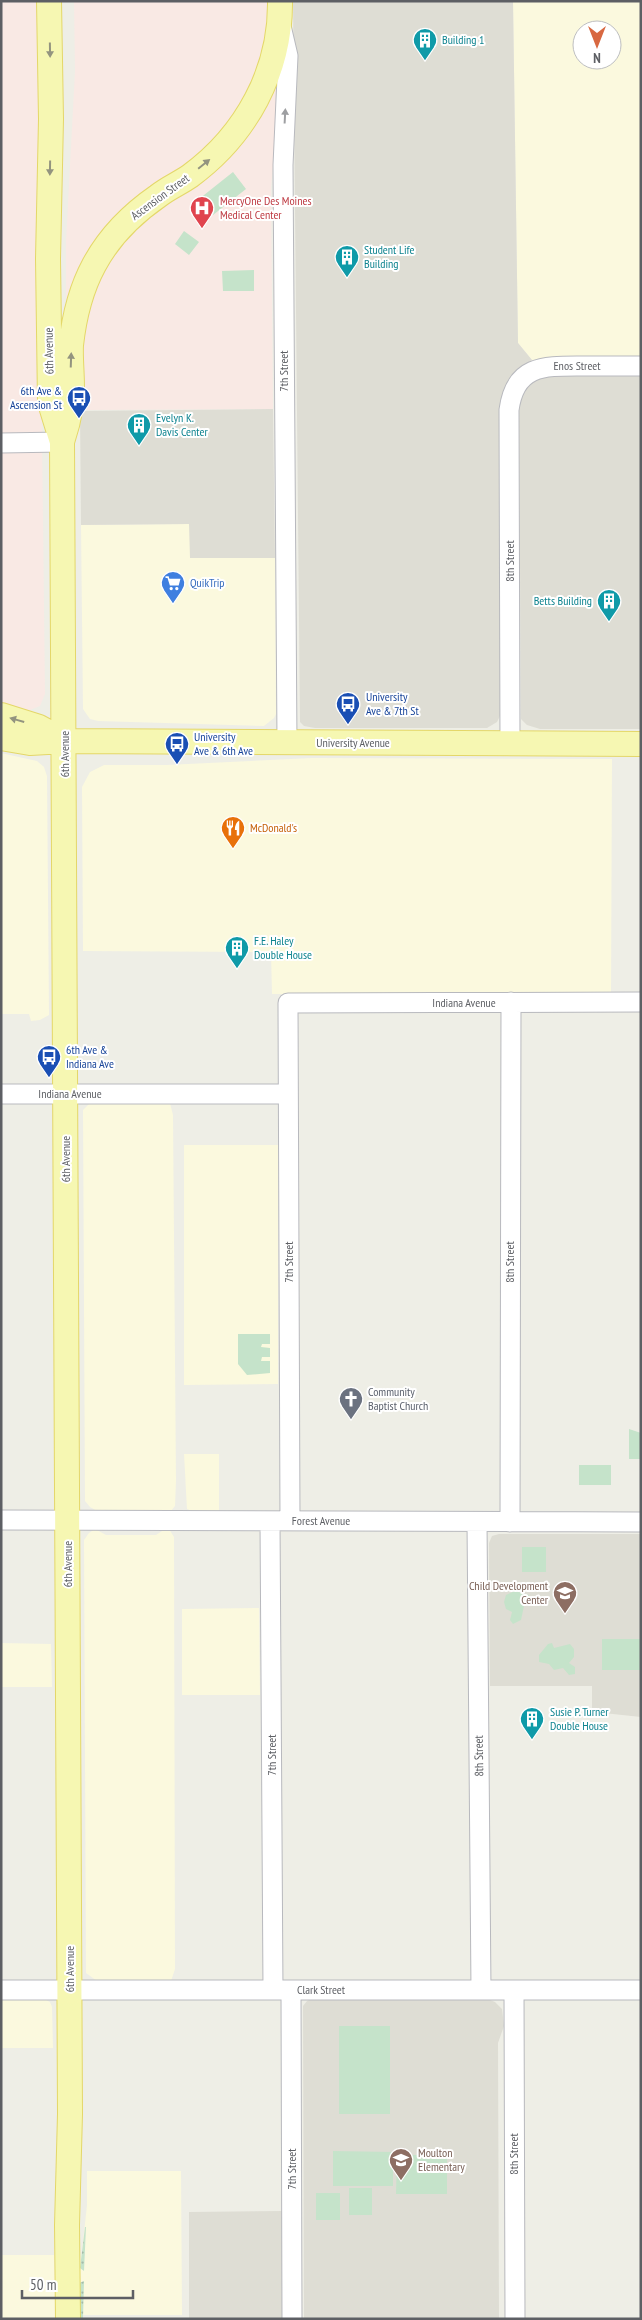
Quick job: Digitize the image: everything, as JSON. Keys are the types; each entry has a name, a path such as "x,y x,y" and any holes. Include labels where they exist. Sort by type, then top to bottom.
{"main road":[{"name":"6th Avenue","path":"49,1 50,403 62,442 65,741 70,1990 68,2319"},
{"name":"7th Street","path":"280,1 281,25"},
{"name":"Ascension Street","path":"62,442 71,404 71,345 75,321 83,289 94,264 127,221 158,195 188,177 229,142 259,97 281,25"},
{"name":"University Avenue","path":"1,715 39,727 65,741"},
{"name":"University Avenue","path":"1,738 30,743 65,741 641,744"}],"street":[{"name":"7th Street","path":"281,25 288,56 283,165 287,742"},
{"name":"Enos Street","path":"519,381 530,372 542,367 641,366"},
{"name":"8th Street","path":"510,744 509,410 512,394 519,381"},
{"path":"1,443 62,442"},
{"name":"8th Street","path":"510,1522 511,1002"},
{"name":"Indiana Avenue","path":"288,1003 641,1002"},
{"name":"7th Street","path":"288,1003 290,1521"},
{"name":"Indiana Avenue","path":"1,1094 288,1094"},
{"name":"Forest Avenue","path":"1,1520 641,1522"},
{"name":"7th Street","path":"270,1521 292,2319"},
{"name":"8th Street","path":"477,1522 481,1990"},
{"name":"Clark Street","path":"1,1990 641,1990"},
{"name":"8th Street","path":"514,1990 515,2319"}],"shaded area":[{"path":"1,1 37,1 45,694 40,706 25,712 1,706"},
{"path":"74,1 268,1 268,15 264,51 246,102 66,307 66,241 75,71"},
{"path":"293,1 513,1 518,343 532,360 514,373 500,401 500,716 497,722 487,728 315,728 304,726 300,722"},
{"path":"513,1 641,1 641,357 555,357 532,360 518,343"},
{"name":"MercyOne Des Moines Medical Center","path":"283,62 271,188 273,409 80,410 80,354 93,292 112,254"},
{"path":"549,376 641,376 641,729 540,729 527,725 521,719 519,409 522,395 530,382"},
{"path":"273,409 275,558 190,558 189,524 81,525 80,411"},
{"path":"190,524 190,558 275,558 276,714 274,718 264,726 98,721 90,719 83,709 81,525"},
{"path":"1,753 37,761 44,767 47,776 49,1015 40,1020 31,1021 29,1014 1,1014"},
{"path":"312,758 612,759 611,996 272,994 271,952 83,951 82,787 90,772 104,765 167,765"},
{"path":"90,1103 170,1103 173,1115 176,1481 175,1506 171,1511 97,1511 85,1501 83,1110"},
{"path":"184,1145 278,1145 278,1384 184,1385"},
{"path":"184,1454 219,1454 219,1511 192,1511 187,1509"},
{"path":"95,1529 106,1535 156,1535 165,1529 169,1529 174,1537 175,1969 171,1981 97,1981 86,1973 84,1540"},
{"name":"Child Development Center","path":"499,1534 641,1534 641,1717 594,1712 592,1715 592,1686 490,1686 489,1543 492,1536"},
{"path":"259,1608 260,1695 182,1695 182,1609"},
{"path":"1,1643 51,1644 52,1687 1,1687"},
{"path":"1,1999 44,1999 50,2002 52,2007 53,2048 1,2048"},
{"name":"Moulton Elementary","path":"312,1999 490,2000 502,2009 504,2026 498,2043 499,2319 304,2319 303,2006"},
{"path":"87,2171 181,2171 182,2315 79,2315 80,2268 87,2205"},
{"path":"283,2211 283,2319 189,2319 189,2212"},
{"path":"1,2255 54,2255 57,2319 1,2319"}],"green space":[{"path":"233,172 246,189 213,215 199,199"},
{"path":"184,231 199,242 189,255 175,244"},
{"path":"254,270 254,291 223,291 222,271"},
{"path":"238,1334 270,1334 270,1344 262,1344 261,1347 270,1348 270,1357 262,1357 261,1361 270,1361 270,1373 247,1375 238,1364"},
{"path":"629,1429 641,1433 641,1459 629,1459"},
{"path":"579,1465 611,1465 611,1485 579,1485"},
{"path":"522,1547 546,1547 546,1572 522,1572"},
{"path":"515,1591 529,1595 530,1600 524,1606 521,1620 513,1624 510,1620 512,1612 506,1609 504,1602 506,1595"},
{"path":"602,1639 641,1639 641,1670 602,1670"},
{"path":"552,1643 554,1648 570,1644 574,1649 574,1657 569,1663 575,1667 575,1674 569,1675 563,1668 554,1670 549,1664 539,1662 539,1655 548,1644"},
{"path":"339,2026 390,2026 390,2114 339,2114"},
{"path":"333,2151 393,2152 393,2186 333,2186"},
{"path":"397,2155 447,2155 447,2194 396,2194"},
{"path":"349,2188 372,2188 372,2215 349,2215"},
{"path":"316,2193 340,2193 340,2220 316,2220"},
{"path":"86,2227 84,2271 80,2268"},
{"path":"84,2281 83,2319 79,2319 79,2283"}],"place":[{"name":"Building 1","path":"425,61"},
{"name":"MercyOne Des Moines Medical Center","path":"202,229"},
{"name":"Student Life Building","path":"347,278"},
{"name":"6th Ave & Ascension St","path":"79,419"},
{"name":"Evelyn K. Davis Center","path":"139,446"},
{"name":"QuikTrip","path":"173,604"},
{"name":"Betts Building","path":"609,622"},
{"name":"University Ave & 7th St","path":"348,725"},
{"name":"University Ave & 6th Ave","path":"177,765"},
{"name":"McDonald's","path":"233,849"},
{"name":"F.E. Haley Double House","path":"237,969"},
{"name":"6th Ave & Indiana Ave","path":"49,1078"},
{"name":"Community Baptist Church","path":"351,1420"},
{"name":"Child Development Center","path":"565,1614"},
{"name":"Susie P. Turner Double House","path":"532,1740"},
{"name":"Moulton Elementary","path":"401,2181"}]}
